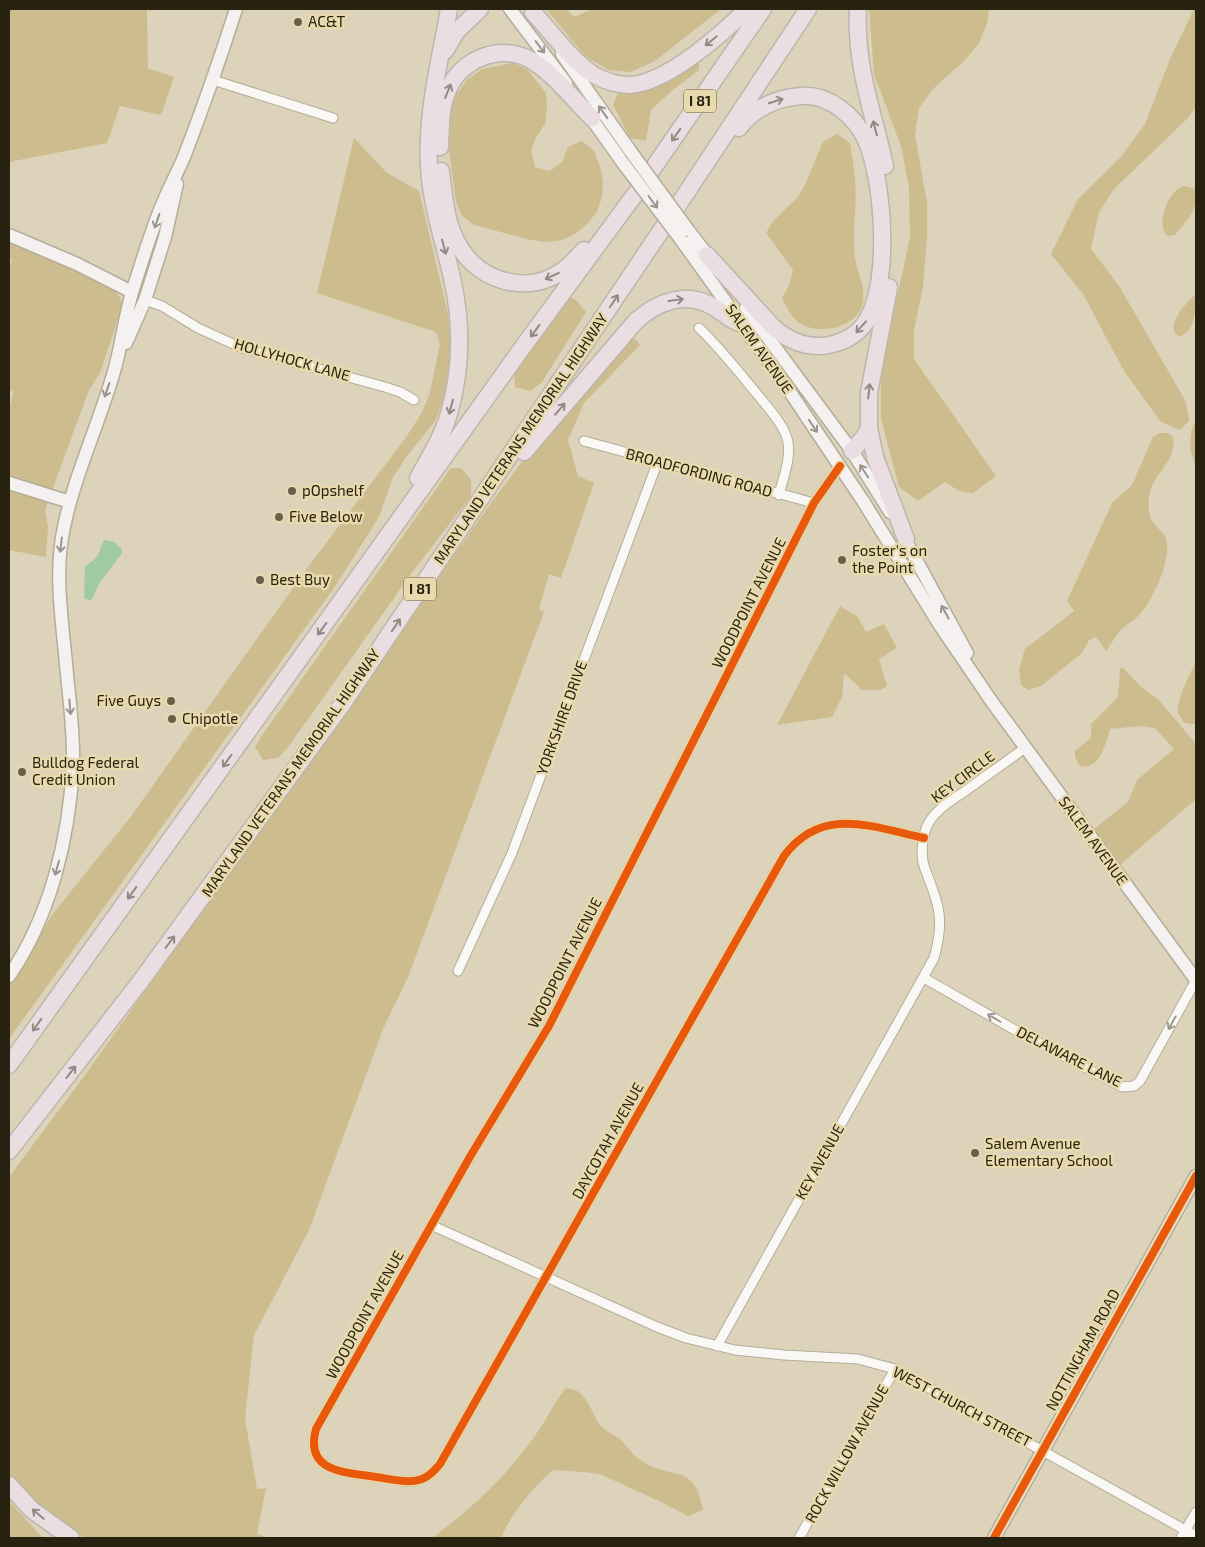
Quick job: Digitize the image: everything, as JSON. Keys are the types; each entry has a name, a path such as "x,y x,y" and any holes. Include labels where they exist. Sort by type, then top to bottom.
{"highway":[{"path":"350,589 416,482 431,454 450,411 455,387 460,337 458,308 434,204 429,168 430,122 449,9"},
{"path":"439,63 457,32 480,9"},
{"path":"532,10 582,66 605,80 631,85 645,82 677,66 731,26 747,9"},
{"name":"I 81","path":"9,1065 531,336 636,193 763,9"},
{"name":"MARYLAND VETERANS MEMORIAL HIGHWAY","path":"9,1151 140,982 273,802 343,703 808,9"},
{"path":"858,9 860,63 886,174 893,222 893,252 890,281 869,393 869,428 875,457 906,539"},
{"path":"592,118 543,69 517,54 491,54 469,63 459,72 448,90 443,103 440,170 446,209 454,236 460,248 477,269 490,277 519,284 549,278 562,272 636,193"},
{"path":"683,198 742,123 764,106 776,100 804,96 818,97 832,103 851,118 866,140 873,162 880,200 882,251 880,279 875,303 863,326 853,335 831,345 819,346 808,346 784,337 707,255"},
{"path":"462,527 539,433 645,313 666,301 689,299 715,307 730,320 742,324"},
{"path":"852,451 869,428"},
{"path":"9,1163 57,1090"},
{"path":"9,1485 32,1510 70,1538"}],"street":[{"path":"115,368 132,292 164,200 183,160 213,80 236,9"},
{"name":"SALEM AVENUE","path":"510,9 592,118 627,158"},
{"name":"SALEM AVENUE","path":"532,10 627,158 685,236 742,324 840,466 941,627 992,702 1196,980"},
{"path":"213,80 333,118"},
{"path":"9,976 36,928 47,900 62,847 69,804 73,764 72,732 60,575 60,547 70,502 115,368 145,300 165,237 183,160"},
{"path":"9,235 77,264 132,292"},
{"name":"SALEM AVENUE","path":"685,236 707,255 852,451 906,539 992,702"},
{"path":"128,339 132,292 165,237"},
{"name":"HOLLYHOCK LANE","path":"145,300 162,306 198,328 242,348 385,387 400,392 414,400"},
{"path":"699,328 717,345 785,432 788,457 779,495"},
{"name":"BROADFORDING ROAD","path":"584,441 814,503"},
{"path":"840,466 852,451"},
{"name":"YORKSHIRE DRIVE","path":"458,971 512,853 658,461"},
{"name":"WOODPOINT AVENUE","path":"325,1465 314,1449 316,1429 471,1155 549,1026 814,503 840,466"},
{"path":"9,482 70,502"},
{"name":"KEY CIRCLE","path":"924,978 934,958 940,930 940,913 924,866 924,838 928,825 935,815 1025,748"},
{"name":"DAYCOTAH AVENUE","path":"325,1465 342,1472 407,1481 421,1480 432,1474 440,1464 784,856 793,844 804,834 826,825 839,823 858,824 924,838"},
{"name":"DELAWARE LANE","path":"924,978 1022,1034 1122,1087 1134,1086 1140,1081 1196,980"},
{"name":"KEY AVENUE","path":"717,1346 924,978"},
{"name":"NOTTINGHAM ROAD","path":"994,1538 1196,1176"},
{"name":"WEST CHURCH STREET","path":"431,1225 657,1327 717,1346 758,1353 858,1358 895,1369 1043,1450 1183,1534 1196,1536"},
{"name":"ROCK WILLOW AVENUE","path":"799,1538 895,1369"},
{"path":"1183,1534 1196,1512"}],"shaded area":[{"path":"9,9 147,9 148,68 174,77 161,115 120,106 107,143 9,162"},
{"path":"546,9 566,9 574,17 593,9 721,9 655,61 631,72 609,70 586,57"},
{"path":"869,9 989,9 987,24 979,43 964,61 933,89 919,108 915,135 927,203 927,237 923,287 914,330 914,359 996,476 973,493 959,491 945,482 918,501 899,487 881,419 881,370 910,238 909,188 901,146 874,74"},
{"path":"1194,9 1196,9 1196,106 1188,118 1114,189 1099,212 1091,249 1119,286 1186,402 1189,421 1180,430 1160,421 1124,371 1083,294 1051,254 1078,199 1120,158 1145,124 1170,59"},
{"path":"699,59 699,70 651,110 646,141 630,138 613,105 619,91"},
{"path":"512,63 527,69 546,93 547,109 545,124 536,137 531,151 535,167 550,171 562,162 568,147 582,141 594,151 600,166 603,182 602,197 597,212 575,234 562,240 546,242 531,240 474,225 462,216 456,202 447,136 449,105 467,80 482,69"},
{"path":"837,134 850,143 856,194 854,252 864,297 861,309 847,323 834,328 821,329 801,324 789,311 782,298 789,285 793,270 766,233 774,220 797,198 805,185 823,142"},
{"path":"354,138 387,173 419,191 448,314 450,360 443,401 435,421 393,477 379,517 334,588 9,1039 9,982 27,957 52,915 129,819 308,567 407,436 421,414 429,396 440,345 436,332 317,293"},
{"path":"1184,186 1196,189 1195,204 1188,219 1175,235 1167,236 1162,224 1165,208 1173,193"},
{"path":"9,233 108,276 123,304 100,373 89,390 45,510 48,527 46,557 9,550 9,413 13,392 9,389 9,268 12,260 9,258"},
{"path":"1194,296 1196,297 1196,303 1194,320 1188,330 1179,337 1175,333 1175,322 1181,310"},
{"path":"568,299 575,299 586,312 542,382 530,391 515,387 514,372"},
{"path":"630,333 640,345 584,403 568,440 578,476 594,483 561,578 549,574 539,609 544,612 408,977 383,1029 309,1230 254,1335 245,1418 257,1489 266,1488 257,1534 270,1538 85,1538 54,1519 11,1480 9,1475 9,1177 88,1071 494,499 544,432"},
{"path":"1196,420 1196,466 1190,443 1193,425"},
{"path":"1160,433 1168,433 1173,437 1173,445 1169,459 1149,495 1148,507 1151,519 1165,536 1167,544 1167,554 1161,577 1151,599 1138,616 1120,631 1106,651 1096,637 1089,640 1082,653 1041,686 1028,690 1021,685 1019,669 1025,649 1074,611 1067,601 1112,503 1132,485 1153,437"},
{"path":"451,468 461,468 471,480 471,496 411,574 288,747 278,758 263,760 255,747 263,734"},
{"path":"104,540 114,542 121,548 122,553 99,584 91,601 84,598 85,566 96,557"},
{"path":"840,606 857,616 866,632 884,624 897,648 879,659 887,686 881,690 862,690 844,673 842,697 832,717 777,725"},
{"path":"1196,662 1196,723 1193,724 1184,722 1178,713 1178,708 1184,687"},
{"path":"1122,667 1142,688 1159,700 1196,744 1196,799 1120,865 1094,829 1128,802 1137,780 1174,749 1155,728 1140,726 1110,729 1104,748 1097,760 1093,764 1080,766 1075,757 1075,751 1091,738 1091,724 1118,697 1120,669"},
{"path":"566,1388 580,1393 606,1431 619,1438 637,1458 661,1470 680,1474 694,1484 703,1510 688,1516 600,1474 553,1470 523,1501 501,1538 432,1538 463,1514 518,1459"},
{"path":"9,1501 43,1538 9,1538"}],"cycle path":[{"path":"840,466 814,503 549,1026 471,1155 316,1429 314,1443 316,1454 322,1462 330,1468 352,1474 405,1481 425,1478 440,1464 784,856 799,840 815,830 831,825 849,824 867,825 924,838"},
{"path":"994,1538 1196,1176"}],"place":[{"name":"AC&T","path":"298,22"},
{"name":"pOpshelf","path":"292,491"},
{"name":"Five Below","path":"279,517"},
{"name":"Foster's on the Point","path":"842,560"},
{"name":"Best Buy","path":"260,580"},
{"name":"Five Guys","path":"171,701"},
{"name":"Chipotle","path":"172,719"},
{"name":"Bulldog Federal Credit Union","path":"22,772"},
{"name":"Salem Avenue Elementary School","path":"975,1153"}]}
